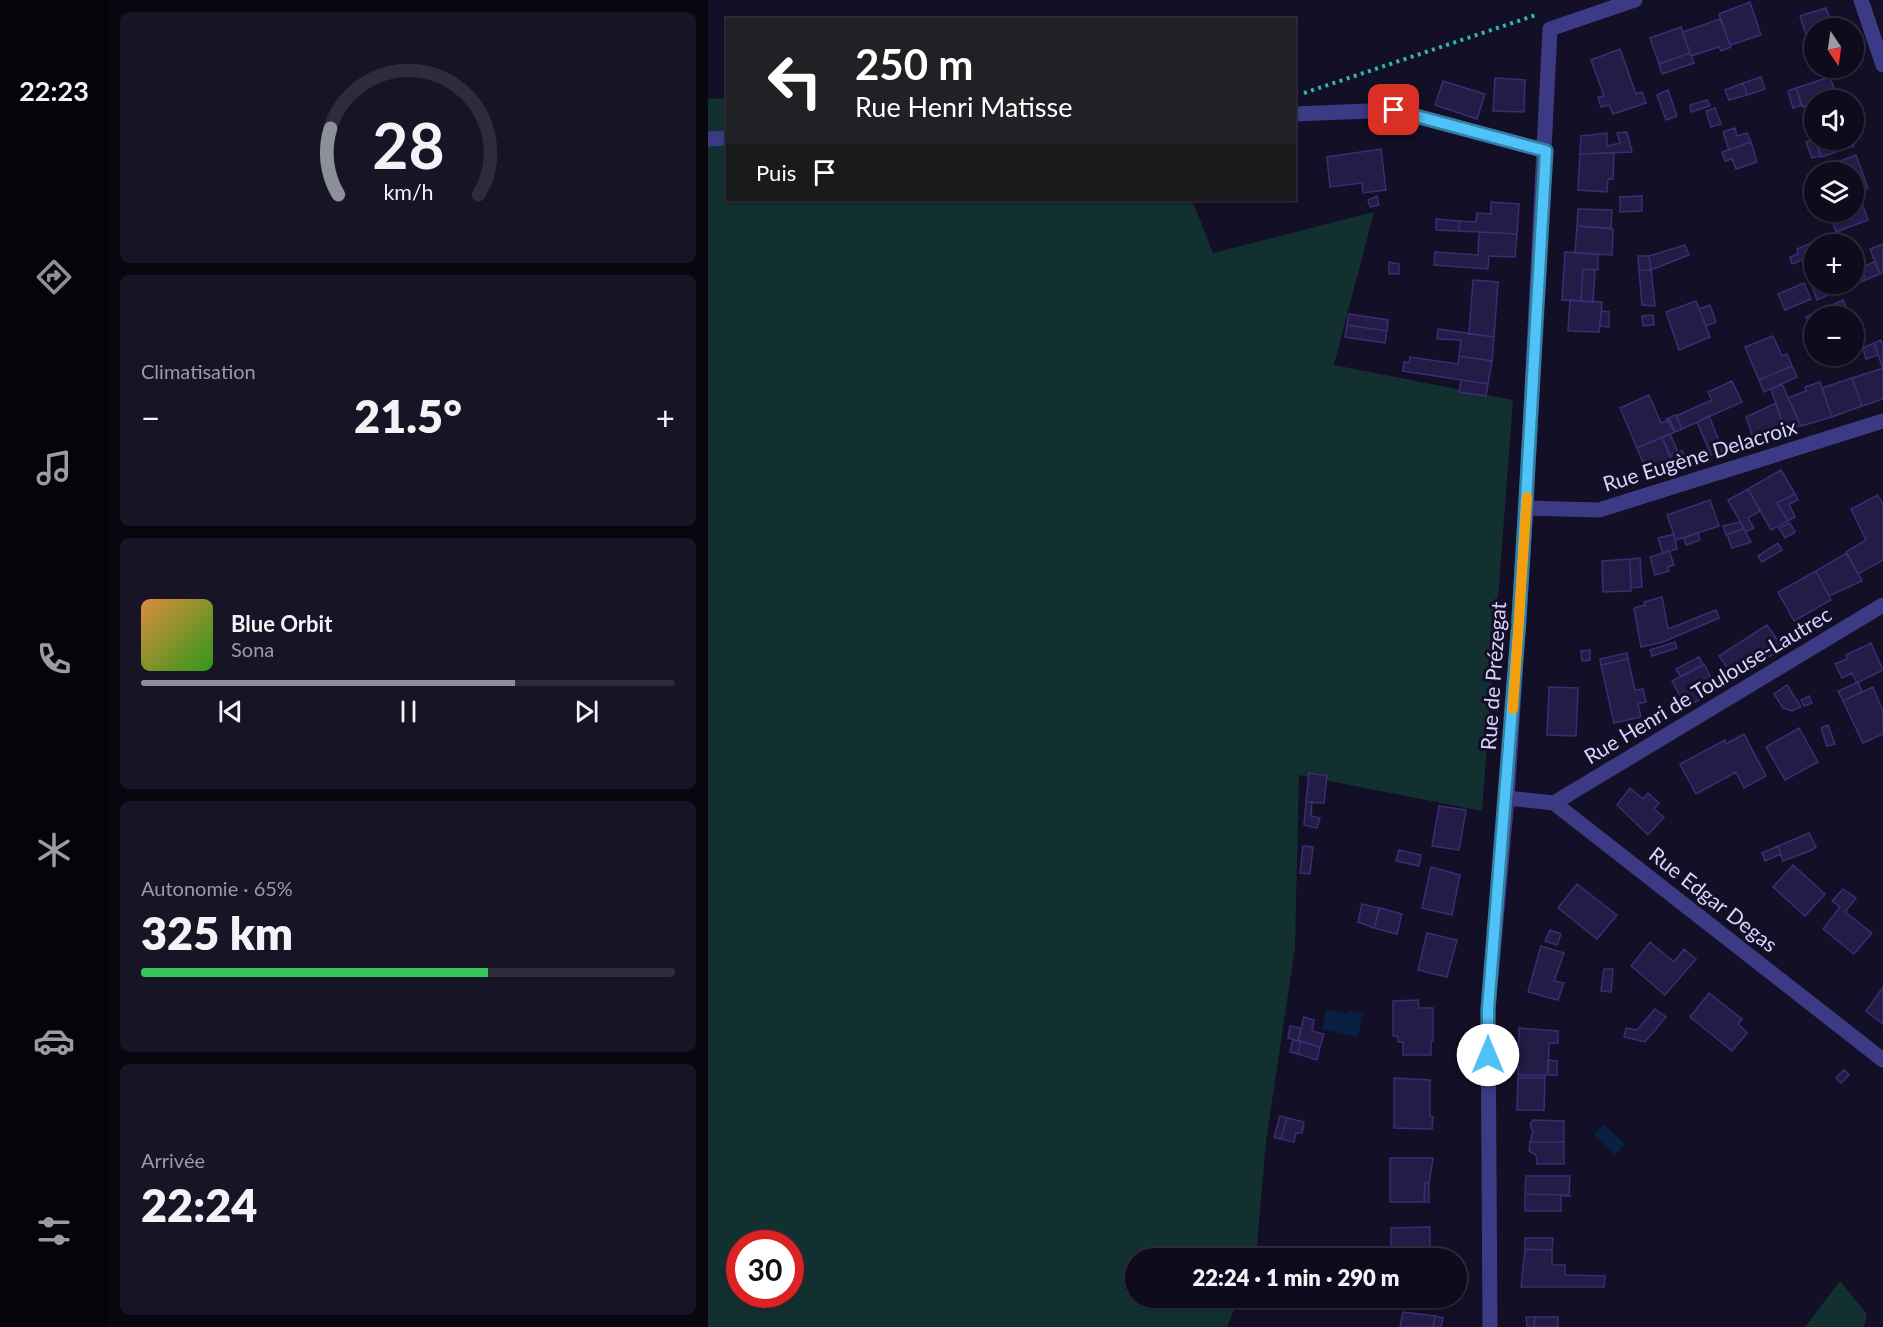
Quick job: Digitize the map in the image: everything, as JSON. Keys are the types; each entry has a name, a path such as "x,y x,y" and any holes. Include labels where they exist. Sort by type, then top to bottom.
{"street":[{"name":"Rue de Prézegat","path":"1490,1327 1488,1009 1507,798 1526,508 1546,151 1550,29 1635,0"},
{"path":"1861,0 1883,65"},
{"path":"1296,114 1394,110 1546,151"},
{"path":"708,139 726,138"},
{"name":"Rue Eugène Delacroix","path":"1526,508 1599,510 1883,421"},
{"name":"Rue Henri de Toulouse-Lautrec","path":"1554,803 1883,605"},
{"path":"1507,798 1554,803"},
{"name":"Rue Edgar Degas","path":"1554,803 1883,1060"}],"path":[{"path":"1296,95 1538,15"}],"green space":[{"path":"726,98 726,201 1192,201 1213,253 1374,212 1334,365 1513,400 1482,811 1299,775 1295,947 1266,1142 1257,1248 1125,1248 1125,1308 1235,1308 1227,1327 708,1327 708,99"},
{"path":"1840,1281 1867,1314 1864,1327 1805,1327"}],"water":[{"path":"1326,1010 1363,1014 1358,1037 1322,1029"},
{"path":"1604,1124 1625,1144 1614,1155 1594,1135"}],"building":[{"path":"1750,2 1761,35 1730,45 1719,14"},
{"path":"1826,8 1830,18 1804,18 1804,29 1800,16"},
{"path":"1720,19 1731,47 1721,51 1719,47 1691,56 1683,32"},
{"path":"1681,27 1690,53 1659,64 1650,38"},
{"path":"1620,49 1636,94 1642,92 1646,103 1613,114 1609,105 1601,107 1598,97 1604,96 1591,60"},
{"path":"1690,53 1694,63 1662,74 1659,64"},
{"path":"1761,77 1765,89 1747,95 1743,83"},
{"path":"1495,78 1525,80 1524,112 1493,111"},
{"path":"1830,78 1835,90 1804,90 1804,106 1802,107 1796,88"},
{"path":"1443,81 1485,94 1477,119 1435,105"},
{"path":"1743,83 1747,95 1729,100 1725,90"},
{"path":"1796,88 1802,105 1793,108 1788,91"},
{"path":"1668,90 1677,116 1666,120 1657,95"},
{"path":"1707,100 1710,106 1691,112 1690,105"},
{"path":"1715,108 1721,124 1711,127 1706,111"},
{"path":"1735,128 1737,136 1747,133 1751,142 1729,150 1723,132"},
{"path":"1627,132 1632,152 1580,154 1581,136 1607,133 1607,146 1620,143 1617,133"},
{"path":"1751,142 1757,162 1736,169 1732,159 1725,161 1722,152"},
{"path":"1381,149 1386,190 1363,193 1362,183 1330,187 1327,157"},
{"path":"1809,150 1819,150 1821,156 1812,158"},
{"path":"1818,150 1842,150 1821,157"},
{"path":"1614,153 1613,179 1608,179 1607,192 1578,190 1580,154"},
{"path":"1856,155 1859,162 1838,162"},
{"path":"1864,177 1868,188 1864,189"},
{"path":"1377,196 1379,205 1370,207 1368,200"},
{"path":"1642,196 1642,211 1620,212 1620,197"},
{"path":"1491,202 1519,204 1517,234 1459,231 1459,221 1476,222 1477,213 1491,214"},
{"path":"1578,209 1612,210 1611,228 1577,226"},
{"path":"1864,209 1868,220 1864,222"},
{"path":"1436,219 1459,221 1459,231 1436,230"},
{"path":"1832,222 1863,222 1836,232"},
{"path":"1577,226 1613,229 1612,255 1575,253"},
{"path":"1479,232 1517,234 1515,257 1489,256 1488,269 1434,265 1435,252 1478,255"},
{"path":"1883,244 1883,272 1880,274 1870,249"},
{"path":"1685,245 1689,255 1651,270 1649,256"},
{"path":"1804,246 1804,259 1792,264 1790,257 1798,254 1797,249"},
{"path":"1565,252 1598,254 1598,270 1583,269 1581,301 1562,300"},
{"path":"1638,256 1649,256 1651,270 1639,270"},
{"path":"1875,261 1880,274 1864,280 1864,267"},
{"path":"1389,262 1399,264 1399,274 1389,274"},
{"path":"1583,269 1595,270 1593,302 1581,301"},
{"path":"1639,270 1651,270 1655,306 1642,305"},
{"path":"1473,280 1498,282 1494,337 1469,334"},
{"path":"1804,283 1804,294 1809,294 1811,299 1785,310 1778,294"},
{"path":"1815,294 1830,294 1817,300"},
{"path":"1570,300 1602,302 1599,332 1568,331"},
{"path":"1843,300 1846,306 1830,306"},
{"path":"1696,301 1710,337 1679,350 1666,312"},
{"path":"1710,305 1716,322 1706,326 1699,309"},
{"path":"1601,311 1609,312 1609,327 1600,326"},
{"path":"1349,314 1388,320 1387,331 1347,325"},
{"path":"1653,315 1654,325 1643,326 1642,316"},
{"path":"1347,325 1387,331 1385,343 1345,337"},
{"path":"1438,329 1494,337 1492,361 1459,356 1461,340 1437,339"},
{"path":"1773,336 1782,356 1787,354 1792,366 1759,380 1745,347"},
{"path":"1881,340 1883,345 1883,369 1874,343"},
{"path":"1874,343 1878,355 1866,359 1864,348"},
{"path":"1459,356 1492,361 1488,384 1403,371 1404,362 1409,363 1410,357 1458,364"},
{"path":"1792,366 1797,377 1764,392 1759,380"},
{"path":"1883,368 1883,399 1862,406 1852,378"},
{"path":"1852,378 1862,406 1832,417 1822,388"},
{"path":"1461,380 1488,384 1486,396 1459,392"},
{"path":"1732,381 1742,402 1682,429 1676,416 1712,400 1708,392"},
{"path":"1820,382 1832,417 1801,426 1788,398 1806,391 1805,387"},
{"path":"1782,384 1801,426 1785,431 1771,389"},
{"path":"1649,395 1661,423 1670,420 1675,432 1637,448 1620,408"},
{"path":"1776,403 1785,431 1754,441 1746,417"},
{"path":"1676,415 1682,429 1675,432 1666,419"},
{"path":"1709,416 1723,451 1711,455 1697,422"},
{"path":"1670,434 1678,452 1670,455 1662,437"},
{"path":"1662,437 1672,462 1647,472 1637,448"},
{"path":"1682,451 1686,460 1673,466 1670,455"},
{"path":"1781,470 1795,494 1777,503 1788,521 1771,530 1748,489"},
{"path":"1748,489 1760,511 1748,518 1754,528 1746,532 1728,500"},
{"path":"1795,494 1798,500 1789,504 1795,517 1788,521 1777,503"},
{"path":"1878,495 1883,505 1883,560 1858,574 1846,552 1866,540 1851,509"},
{"path":"1710,500 1719,526 1676,540 1667,515"},
{"path":"1740,522 1744,529 1726,535 1723,526"},
{"path":"1790,523 1795,532 1785,538 1779,528"},
{"path":"1744,529 1751,542 1732,548 1727,534"},
{"path":"1698,533 1700,540 1686,545 1684,538"},
{"path":"1674,534 1677,549 1663,553 1658,538"},
{"path":"1778,543 1782,550 1762,562 1758,556"},
{"path":"1669,551 1674,565 1668,567 1669,571 1655,575 1650,557"},
{"path":"1847,553 1862,581 1829,596 1816,571"},
{"path":"1640,558 1642,587 1631,588 1630,559"},
{"path":"1630,559 1631,591 1603,592 1602,561"},
{"path":"1816,571 1831,600 1794,621 1778,592"},
{"path":"1662,597 1668,629 1716,610 1719,618 1663,642 1641,647 1634,608 1645,605 1644,602"},
{"path":"1767,625 1783,648 1735,679 1719,656"},
{"path":"1675,642 1677,648 1652,656 1650,650"},
{"path":"1871,643 1883,670 1857,683 1852,673 1842,678 1835,664 1847,659 1846,655"},
{"path":"1590,650 1590,660 1582,661 1581,651"},
{"path":"1627,653 1628,659 1601,665 1600,659"},
{"path":"1699,657 1703,665 1681,677 1676,669"},
{"path":"1628,659 1635,690 1643,689 1646,702 1638,704 1641,717 1614,723 1601,665"},
{"path":"1704,664 1717,690 1686,707 1672,681"},
{"path":"1858,682 1862,692 1843,701 1838,691"},
{"path":"1787,685 1801,707 1792,711 1783,708 1774,694"},
{"path":"1549,687 1578,688 1576,736 1547,735"},
{"path":"1873,687 1883,711 1883,734 1863,743 1843,701"},
{"path":"1809,696 1812,703 1804,706 1801,700"},
{"path":"1828,725 1835,744 1827,746 1821,728"},
{"path":"1799,728 1818,762 1785,780 1766,747"},
{"path":"1744,734 1766,776 1744,788 1736,772 1696,794 1680,764 1725,740 1726,744"},
{"path":"1309,773 1327,776 1324,803 1306,802"},
{"path":"1630,788 1643,799 1648,793 1659,803 1654,809 1664,817 1648,835 1617,805"},
{"path":"1306,802 1312,802 1311,816 1320,818 1317,828 1304,825"},
{"path":"1439,806 1466,810 1459,850 1432,846"},
{"path":"1809,833 1816,847 1783,861 1778,846"},
{"path":"1303,846 1313,847 1310,874 1300,873"},
{"path":"1778,846 1781,854 1765,861 1762,853"},
{"path":"1399,850 1421,855 1419,866 1396,861"},
{"path":"1793,865 1825,894 1805,916 1773,887"},
{"path":"1431,867 1460,875 1452,915 1422,908"},
{"path":"1577,884 1617,915 1597,939 1558,908"},
{"path":"1843,889 1856,898 1845,912 1872,933 1854,954 1823,929 1840,907 1832,901"},
{"path":"1362,904 1379,908 1374,928 1358,922"},
{"path":"1380,908 1402,914 1397,934 1374,928"},
{"path":"1550,930 1561,934 1557,945 1545,941"},
{"path":"1427,933 1457,940 1447,977 1418,970"},
{"path":"1650,942 1674,962 1684,949 1696,959 1665,995 1631,966"},
{"path":"1541,946 1564,953 1554,981 1564,983 1558,1000 1528,992"},
{"path":"1604,969 1613,969 1611,992 1601,991"},
{"path":"1883,987 1883,1024 1866,1011"},
{"path":"1709,993 1742,1019 1738,1024 1747,1033 1732,1051 1690,1017"},
{"path":"1418,1000 1419,1008 1433,1008 1431,1055 1403,1055 1403,1042 1398,1042 1398,1037 1393,1036 1393,1001"},
{"path":"1655,1009 1666,1017 1645,1042 1624,1037 1626,1028 1637,1030"},
{"path":"1304,1017 1314,1020 1312,1031 1324,1034 1320,1047 1298,1041"},
{"path":"1290,1026 1301,1028 1298,1041 1288,1038"},
{"path":"1519,1028 1558,1031 1558,1043 1549,1043 1548,1075 1518,1075"},
{"path":"1293,1040 1301,1041 1298,1054 1290,1052"},
{"path":"1301,1041 1320,1047 1317,1060 1298,1054"},
{"path":"1548,1060 1557,1061 1557,1075 1548,1075"},
{"path":"1844,1070 1849,1075 1841,1083 1836,1078"},
{"path":"1518,1075 1545,1075 1545,1078 1518,1078"},
{"path":"1394,1078 1430,1080 1432,1129 1394,1128"},
{"path":"1518,1078 1545,1078 1544,1110 1517,1110"},
{"path":"1280,1116 1287,1118 1281,1139 1274,1137"},
{"path":"1287,1118 1304,1122 1302,1133 1296,1133 1294,1142 1281,1139"},
{"path":"1533,1120 1564,1121 1564,1142 1530,1142 1533,1132 1530,1124"},
{"path":"1530,1142 1564,1142 1564,1164 1537,1164 1536,1155 1529,1151"},
{"path":"1390,1158 1433,1158 1429,1183 1425,1183 1424,1202 1390,1202"},
{"path":"1526,1176 1570,1176 1569,1195 1525,1194"},
{"path":"1425,1183 1429,1183 1429,1202 1424,1202"},
{"path":"1525,1194 1570,1196 1561,1196 1561,1211 1525,1211"},
{"path":"1430,1227 1430,1248 1391,1248 1391,1228"},
{"path":"1525,1238 1553,1238 1552,1250 1525,1249"},
{"path":"1525,1249 1552,1250 1552,1265 1565,1265 1565,1275 1605,1276 1604,1287 1521,1287"},
{"path":"1403,1312 1435,1316 1433,1327 1400,1327"},
{"path":"1435,1316 1443,1318 1441,1327 1433,1327"},
{"path":"1526,1317 1535,1317 1534,1327 1527,1327"},
{"path":"1535,1317 1558,1317 1558,1327 1534,1327"}],"slow traffic":[{"path":"1513,709 1527,497"}],"route":[{"path":"1394,110 1546,151 1519,620 1507,798 1488,1009 1488,1055"}]}
